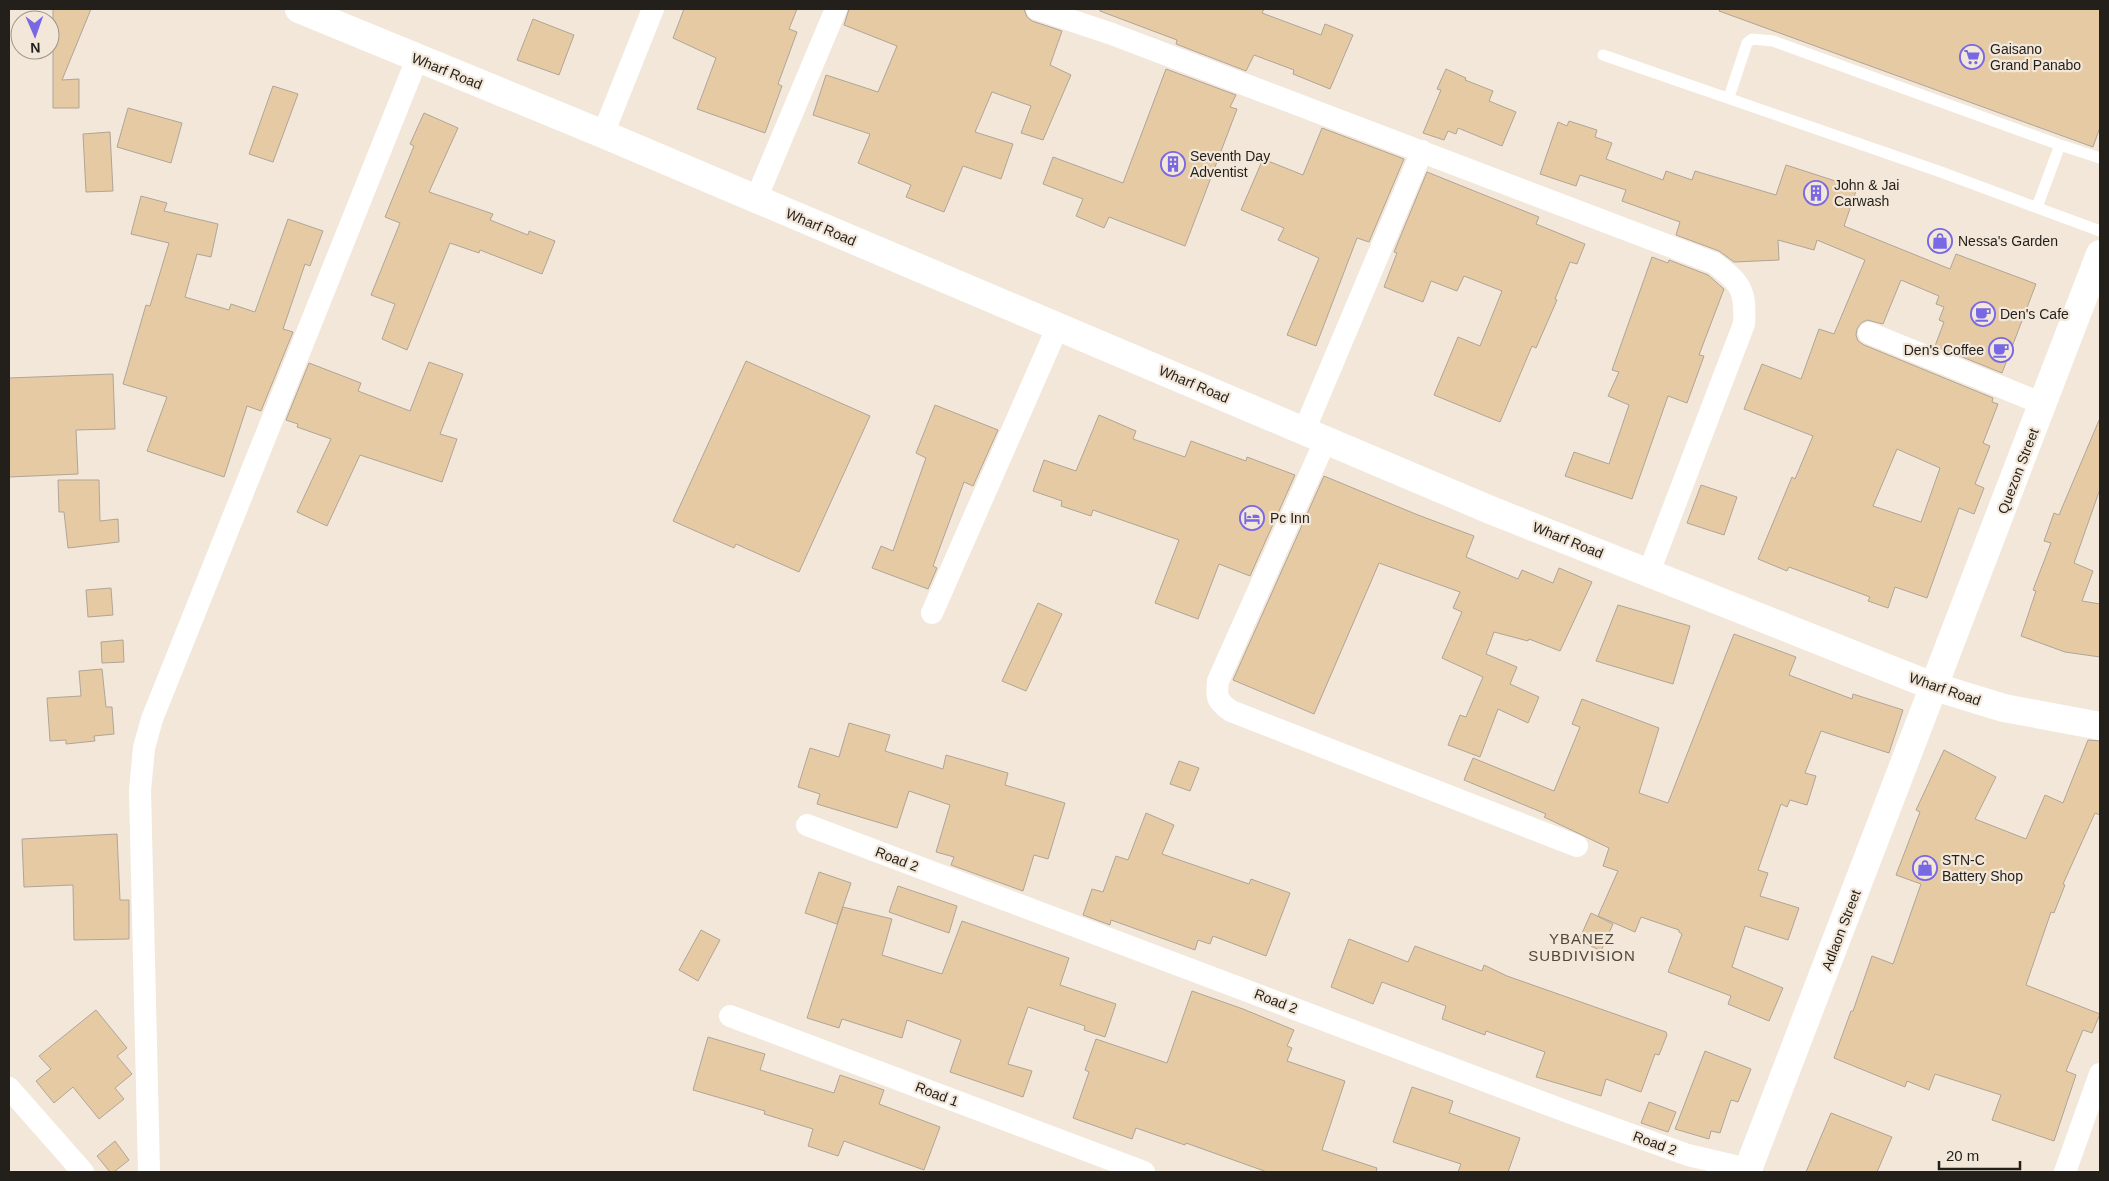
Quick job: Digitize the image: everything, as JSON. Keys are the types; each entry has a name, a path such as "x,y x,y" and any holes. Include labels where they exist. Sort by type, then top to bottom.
{"main road":[{"name":"Wharf Road","path":"299,9 603,134 1488,509 1935,687 2011,710 2100,726"},
{"name":"Quezon Street","path":"1935,687 2100,254"},
{"name":"Adlaon Street","path":"1747,1171 1935,687"}],"street":[{"path":"603,134 653,9"},
{"path":"756,199 836,9"},
{"path":"1037,9 1112,34 1714,263 1734,278 1745,300 1744,324 1649,572"},
{"path":"150,1172 140,823 140,790 144,748 152,720 418,59"},
{"path":"1422,151 1315,435 1218,681 1216,693 1219,703 1231,711 1577,846"},
{"path":"932,613 1058,326"},
{"path":"1869,334 2043,404"},
{"name":"Road 2","path":"807,825 1568,1112 1688,1155 1747,1171"},
{"name":"Road 1","path":"730,1016 1144,1172"},
{"path":"2070,1171 2100,1074"},
{"path":"9,1088 83,1172"}],"lane":[{"path":"1729,98 1747,42 1752,39 1763,38 2100,158"},
{"path":"1603,55 2037,207 2100,231"},
{"path":"2037,207 2060,145"}],"building":[{"path":"91,9 62,80 79,79 79,108 53,108 53,60 60,60 60,10 53,10"},
{"path":"684,9 797,9 789,29 797,32 778,84 782,86 765,133 697,109 716,58 673,38"},
{"path":"849,9 1024,9 1027,17 1032,21 1062,31 1050,65 1071,75 1043,140 1021,133 1031,106 992,92 975,132 1013,144 1001,179 963,166 944,212 906,197 911,185 858,163 870,134 813,115 826,75 878,92 897,46 844,25"},
{"path":"1100,9 1264,9 1262,13 1321,35 1325,24 1353,35 1330,89 1293,74 1294,70 1254,55 1246,71 1176,44 1177,40 1100,11"},
{"name":"Gaisano Grand Panabo","path":"1720,9 2100,9 2100,127 2093,147 1719,11"},
{"path":"533,19 574,35 559,75 517,60"},
{"name":"Seventh Day Adventist","path":"1166,69 1236,95 1230,107 1237,109 1185,246 1109,217 1104,228 1076,216 1083,199 1043,184 1053,157 1123,183"},
{"path":"1446,69 1466,78 1465,80 1493,91 1489,101 1516,112 1502,146 1458,128 1456,134 1448,131 1444,140 1423,133 1441,90 1437,89"},
{"path":"273,86 298,94 273,162 249,154"},
{"path":"128,108 182,123 171,163 117,147"},
{"path":"424,113 458,128 429,192 493,214 490,220 528,235 529,231 555,241 542,274 480,250 479,253 450,243 407,350 382,339 395,304 371,295 400,223 385,217 414,146 410,144"},
{"path":"1569,121 1597,130 1595,137 1612,143 1606,159 1663,180 1666,171 1692,180 1695,171 1776,195 1786,165 1857,188 1844,226 1950,269 1956,254 2036,284 2002,373 1935,346 1944,322 1939,320 1944,307 1936,304 1939,296 1901,280 1883,324 1867,320 1861,323 1857,329 1858,341 1864,345 1993,398 1992,402 1998,404 1983,443 1990,446 1975,484 1984,488 1974,514 1959,508 1927,598 1895,587 1888,608 1868,601 1870,597 1789,567 1787,571 1758,559 1792,477 1795,479 1813,436 1744,409 1762,364 1801,379 1819,329 1834,334 1865,260 1817,240 1814,250 1778,240 1779,260 1734,262 1719,251 1676,235 1680,222 1622,201 1626,190 1580,175 1576,186 1540,174 1558,122 1567,126","holes":["1897,449 1940,468 1921,522 1873,506"]},
{"path":"1322,128 1404,159 1369,242 1357,238 1316,346 1287,335 1319,258 1278,240 1284,228 1241,210 1263,159 1303,175"},
{"path":"110,132 113,191 86,192 83,134"},
{"path":"1427,172 1539,217 1536,224 1585,244 1577,264 1570,262 1555,299 1557,300 1536,348 1532,346 1500,422 1434,395 1458,337 1480,346 1502,291 1464,276 1457,291 1431,281 1423,302 1384,287 1397,253 1394,252"},
{"path":"141,196 167,203 164,211 218,224 211,257 197,254 185,297 229,310 231,304 255,312 288,219 323,231 310,266 305,264 283,329 293,332 261,411 247,406 224,477 147,451 167,397 123,384 146,305 150,306 169,243 131,234"},
{"path":"1652,257 1668,263 1669,260 1708,275 1724,289 1699,355 1704,356 1687,403 1668,396 1632,499 1565,476 1574,452 1609,464 1629,405 1608,396 1619,372 1612,370"},
{"path":"746,361 870,416 799,572 736,544 734,548 673,521"},
{"path":"429,362 463,374 440,434 457,439 442,482 360,455 327,526 297,512 331,439 297,427 298,424 286,420 309,363 361,383 358,391 410,411"},
{"path":"113,374 115,429 76,430 78,474 9,477 9,378"},
{"path":"935,405 998,430 973,486 964,482 933,566 937,568 928,589 872,568 881,546 893,551 926,458 916,453"},
{"path":"1099,415 1136,431 1133,439 1185,457 1191,441 1246,461 1247,457 1295,475 1250,576 1219,564 1198,619 1155,603 1179,540 1093,510 1091,516 1061,506 1062,501 1033,491 1044,460 1076,471"},
{"path":"2100,418 2100,489 2074,563 2093,571 2082,601 2100,604 2100,657 2065,652 2021,636 2036,591 2033,590 2051,543 2044,541 2054,513 2059,515"},
{"path":"1324,476 1474,536 1466,557 1518,579 1522,570 1553,583 1559,568 1592,582 1560,651 1529,639 1528,641 1494,632 1486,654 1517,667 1510,684 1539,697 1528,723 1498,709 1480,757 1448,745 1460,715 1466,717 1483,677 1442,658 1462,612 1453,608 1460,592 1379,563 1314,714 1233,680"},
{"path":"58,480 99,480 100,521 118,519 119,542 68,548 64,512 59,512"},
{"path":"1701,485 1737,497 1724,535 1687,523"},
{"path":"111,588 113,615 88,617 86,590"},
{"path":"1038,603 1062,614 1026,691 1002,681"},
{"path":"1618,605 1690,626 1673,684 1596,661"},
{"path":"1734,634 1796,657 1789,675 1852,699 1853,694 1903,710 1889,753 1821,731 1805,773 1816,776 1807,805 1790,800 1787,807 1781,804 1758,870 1768,873 1760,896 1799,908 1788,940 1745,926 1732,967 1783,988 1769,1021 1728,1004 1731,996 1668,972 1682,934 1679,930 1641,917 1635,932 1598,916 1618,871 1603,866 1609,848 1544,817 1546,814 1464,780 1473,758 1554,791 1580,727 1572,724 1582,699 1659,728 1639,793 1668,803"},
{"path":"123,640 124,662 102,663 101,642"},
{"path":"102,669 106,707 112,707 114,734 94,736 95,741 66,744 66,740 50,741 47,698 81,696 79,671"},
{"path":"849,723 890,735 885,751 943,769 946,755 1008,773 1005,785 1065,803 1048,859 1034,855 1023,891 951,865 954,857 936,852 950,805 909,791 897,828 817,804 820,794 798,787 810,748 839,757"},
{"path":"2088,740 2100,741 2100,815 2095,813 2063,884 2065,885 2054,913 2051,912 2026,985 2100,1014 2092,1033 2083,1030 2066,1071 2076,1075 2054,1141 1992,1120 2001,1095 1935,1074 1929,1090 1907,1081 1905,1087 1834,1058 1872,956 1893,964 1921,884 1896,875 1920,812 1916,810 1944,750 1996,777 1975,819 2026,839 2045,795 2063,803"},
{"path":"1179,761 1199,768 1190,791 1170,784"},
{"path":"1146,813 1174,825 1162,854 1249,884 1251,879 1290,893 1266,956 1213,936 1210,944 1198,940 1195,950 1111,920 1110,925 1083,915 1092,889 1103,892 1116,856 1128,860"},
{"path":"117,834 120,900 129,900 129,939 74,940 73,885 24,887 22,839"},
{"path":"819,872 851,883 837,924 805,913"},
{"path":"898,886 957,906 949,933 889,912"},
{"path":"843,907 892,919 882,955 942,974 962,921 1069,958 1060,985 1116,1004 1105,1037 1084,1030 1085,1026 1028,1007 1008,1064 1032,1071 1023,1097 950,1072 961,1040 907,1020 902,1038 842,1019 839,1028 807,1018"},
{"path":"1591,913 1613,924 1601,951 1579,940"},
{"path":"701,930 720,940 698,981 679,970"},
{"path":"1349,939 1408,962 1415,946 1482,971 1484,965 1507,976 1666,1032 1667,1035 1659,1055 1655,1054 1641,1092 1606,1079 1601,1096 1536,1077 1545,1052 1486,1031 1485,1035 1442,1019 1446,1006 1382,982 1373,1004 1331,987"},
{"path":"1192,991 1294,1030 1287,1046 1292,1048 1287,1061 1345,1081 1322,1150 1377,1168 1376,1172 1267,1172 1186,1143 1185,1145 1136,1128 1132,1139 1073,1118 1089,1072 1085,1070 1096,1039 1167,1063"},
{"path":"96,1010 127,1048 117,1056 132,1074 115,1088 124,1099 99,1119 73,1087 54,1103 36,1081 51,1069 39,1056"},
{"path":"708,1037 765,1054 760,1070 834,1093 840,1075 884,1090 879,1104 940,1127 924,1170 844,1141 838,1156 808,1146 813,1129 764,1114 765,1111 693,1090"},
{"path":"1705,1051 1751,1069 1738,1102 1731,1100 1720,1133 1711,1131 1709,1139 1675,1129"},
{"path":"1412,1087 1453,1101 1449,1113 1520,1138 1508,1172 1458,1172 1461,1164 1393,1142"},
{"path":"1649,1102 1676,1112 1668,1132 1641,1123"},
{"path":"1831,1113 1892,1137 1877,1172 1806,1172"},
{"path":"115,1141 129,1160 114,1172 110,1172 97,1156"}],"place":[{"name":"Gaisano Grand Panabo","path":"1972,57"},
{"name":"Seventh Day Adventist","path":"1173,164"},
{"name":"John & Jai Carwash","path":"1816,193"},
{"name":"Nessa's Garden","path":"1940,241"},
{"name":"Den's Cafe","path":"1983,314"},
{"name":"Den's Coffee","path":"2001,350"},
{"name":"Pc Inn","path":"1252,518"},
{"name":"STN-C Battery Shop","path":"1925,868"}],"district":[{"name":"YBANEZ SUBDIVISION","path":"1582,946"}]}
